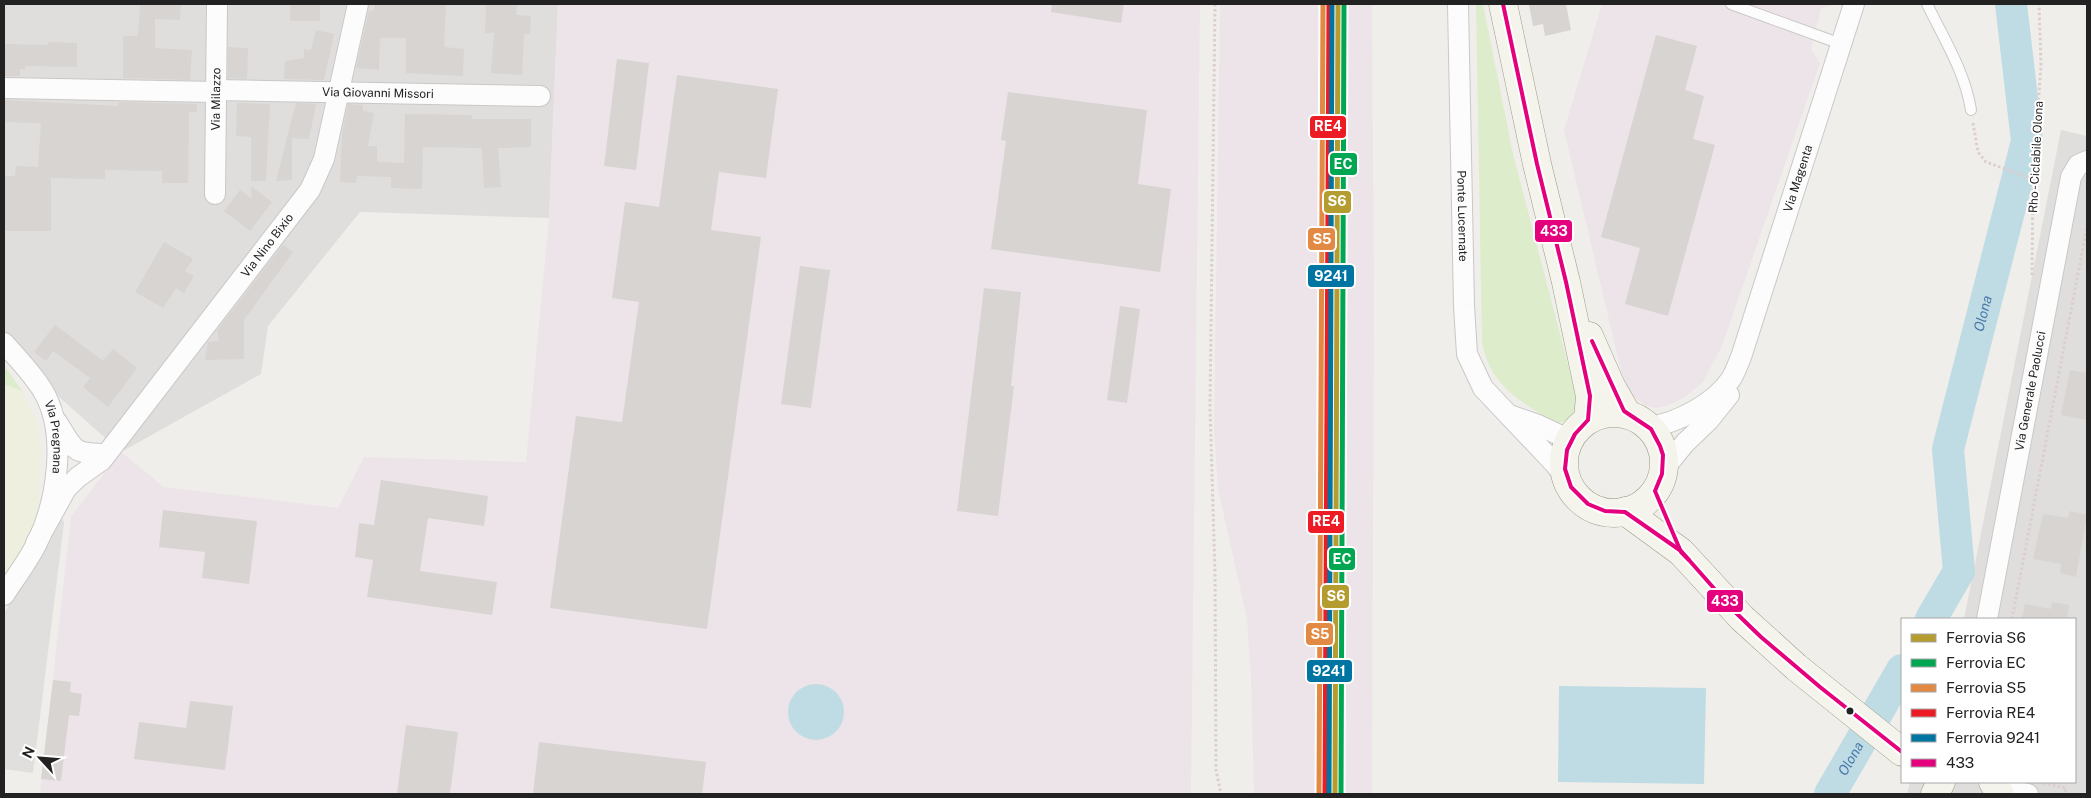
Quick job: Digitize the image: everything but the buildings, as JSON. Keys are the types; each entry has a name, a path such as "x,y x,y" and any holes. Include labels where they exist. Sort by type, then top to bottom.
{"street":[{"name":"Via Milazzo","path":"215,194 217,4"},
{"name":"Via Nino Bixio","path":"36,543 66,490 78,477 98,464 310,190 324,160 358,4"},
{"name":"Ponte Lucernate","path":"1458,4 1464,306 1467,354 1483,388 1555,464 1568,481"},
{"path":"1503,4 1590,396 1588,420"},
{"name":"Via Magenta","path":"1638,421 1662,425 1703,406 1721,392 1733,377 1854,4"},
{"name":"Via Giovanni Missori","path":"4,88 340,91 540,96"},
{"name":"Via Generale Paolucci","path":"1987,618 2071,177 2083,163"},
{"path":"1566,282 1611,386 1638,421 1659,441 1662,450 1659,481 1681,552"},
{"name":"Via Pregnana","path":"4,343 43,390 52,414 56,438 57,470 47,514 36,543 4,595"},
{"name":"Via Magenta","path":"1659,481 1686,443 1723,404 1739,378 1742,354"},
{"path":"52,414 73,448 84,453 106,454"},
{"path":"1638,421 1604,414 1588,420 1580,426 1570,440 1565,457 1568,481 1576,495 1590,506 1605,512 1625,512 1639,506 1659,481"},
{"name":"Ponte Lucernate","path":"1510,415 1538,425 1570,440"},
{"path":"1625,512 1681,552 1742,618 1796,667 1901,751"},
{"path":"1997,788 2028,794"}],"lane":[{"path":"1731,4 1841,44"},
{"path":"1927,4 1963,75 1968,89 1971,110"}],"path":[{"path":"1215,4 1210,407 1215,573 1216,770 1221,794"},
{"name":"Rho - Ciclabile Olona","path":"2039,4 2041,65 2033,179 2032,278 2034,284 2050,288"},
{"path":"1971,110 1978,152 1986,162 2033,179"},
{"path":"2012,618 2087,227"},
{"path":"2043,783 2066,788 2065,794"}],"shaded area":[{"path":"4,4 558,4 549,218 360,212 268,326 261,374 121,452 40,380 4,336"},
{"path":"558,4 1200,4 1191,794 40,794 71,516 121,452 164,487 338,508 364,457 526,462 549,218"},
{"path":"1220,4 1372,4 1374,298 1372,794 1254,794 1251,679 1247,619 1218,489 1214,428"},
{"path":"1602,4 1834,4 1821,9 1811,49 1820,63 1722,346 1703,382 1684,398 1656,408 1646,406 1634,397 1622,375 1564,130"},
{"path":"2061,130 2087,136 2087,794 1907,794 1910,783 2076,783 2076,618 1964,618"},
{"path":"62,518 64,523 33,773 4,769 4,613"}],"green space":[{"path":"1476,4 1483,4 1513,154 1577,399 1573,413 1568,421 1556,423 1528,406 1502,385 1490,367 1482,344"},
{"path":"4,365 22,391 4,384"},
{"path":"4,384 22,391 37,422 41,448 39,511 28,539 7,573 4,571"}],"water":[{"path":"816,684 827,686 836,692 842,701 844,712 842,723 836,732 827,738 816,740 805,738 796,732 790,723 788,712 790,701 796,692 805,686"},
{"path":"1559,686 1706,688 1704,784 1558,782"}],"waterway":[{"name":"Olona","path":"1932,618 1959,571 1948,449 2027,141 2011,4"},
{"name":"Olona","path":"1830,794 1901,672"}],"rail line":[{"name":"S5","path":"1319,794 1323,4"},
{"name":"RE4","path":"1325,794 1329,4"},
{"name":"9241","path":"1329,794 1332,4"},
{"name":"S6","path":"1335,794 1338,4"},
{"name":"EC","path":"1341,794 1344,4"}],"transit line":[{"name":"433","path":"1503,4 1590,396 1588,420 1575,434 1567,450 1565,469 1571,487 1588,504 1605,511 1625,512 1681,551 1734,611 1761,637 1901,751"},
{"name":"433","path":"1592,341 1624,411 1651,429 1660,446 1663,455 1662,474 1655,491 1681,552 1689,560"}]}
